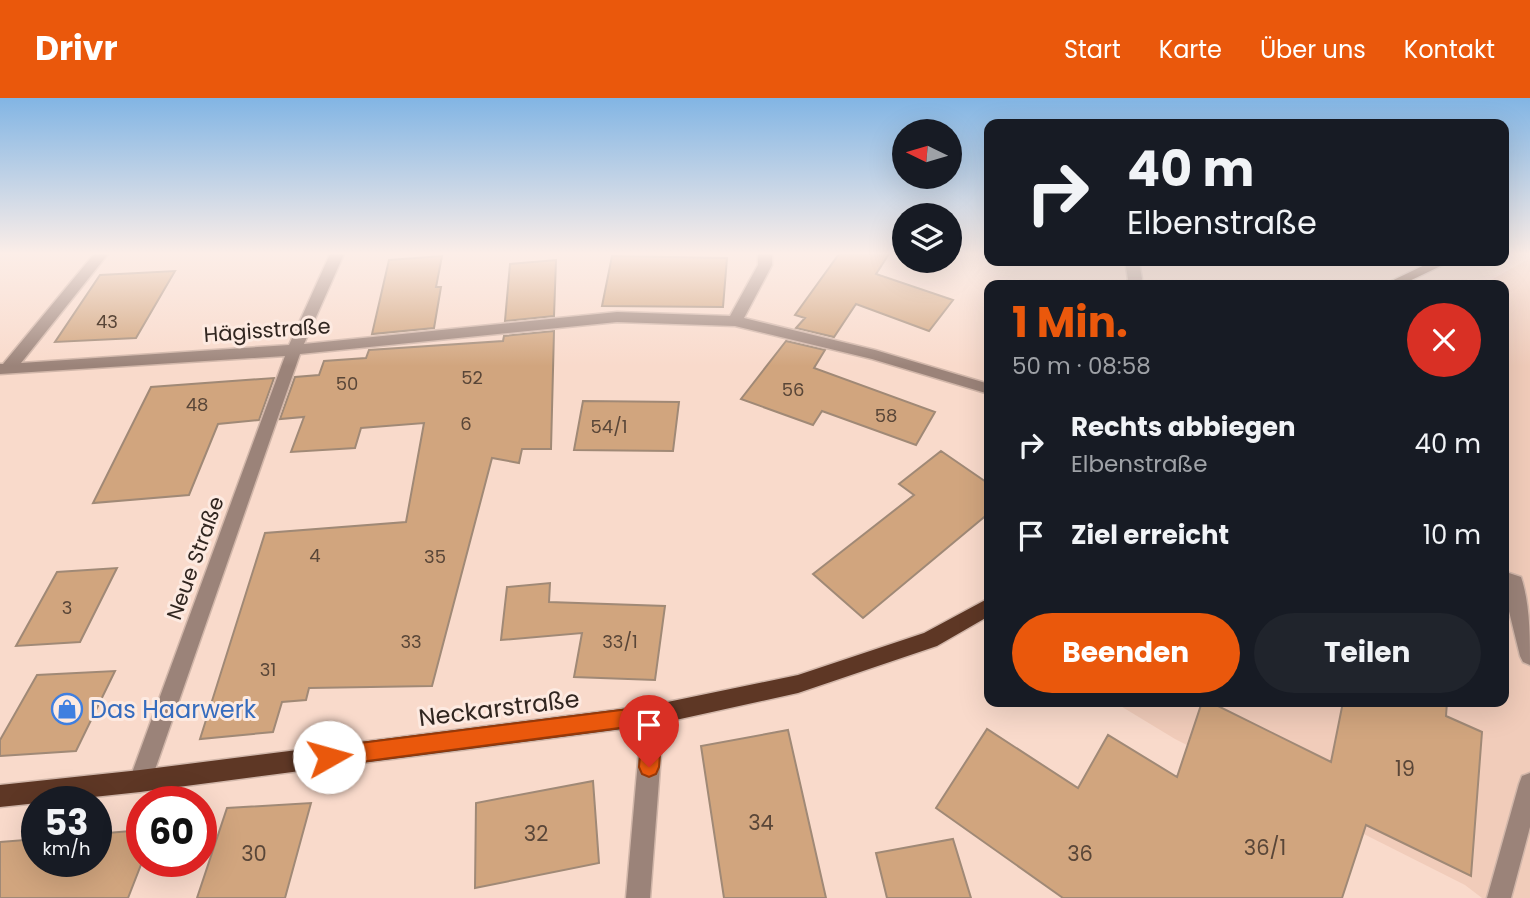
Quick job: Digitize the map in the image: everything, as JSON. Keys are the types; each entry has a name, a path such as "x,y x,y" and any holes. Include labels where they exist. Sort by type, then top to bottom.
{"main road":[{"name":"Neckarstraße","path":"0,796 140,781 653,715 798,684 930,640 984,609"}],"street":[{"path":"4,368 70,291"},
{"name":"Neue Straße","path":"140,781 294,350 320,291"},
{"path":"734,321 750,291"},
{"name":"Hägisstraße","path":"4,368 294,350 617,317 734,321 875,355 984,388"},
{"path":"1509,581 1514,583 1530,656"},
{"path":"638,898 653,715"},
{"path":"1499,898 1530,783"}],"shaded area":[{"path":"1509,291 1530,291 1530,898 1482,898 1465,885 1175,739 1122,707 1509,707"}],"building":[{"path":"89,291 163,291 136,338 55,342"},
{"path":"382,291 440,291 434,328 372,334"},
{"path":"508,291 555,291 554,316 505,321"},
{"path":"605,291 724,291 723,307 602,306"},
{"path":"812,291 927,291 953,300 929,331 856,304 834,337 796,328 805,318 795,315"},
{"path":"554,331 551,449 522,449 519,463 492,458 432,686 309,688 306,700 282,702 273,732 200,739 265,533 406,522 424,423 361,428 355,448 291,452 304,417 280,419 295,377 319,375 324,361 366,358 369,350 503,341 504,336"},
{"path":"786,341 825,350 814,368 935,412 916,445 822,411 813,425 741,399"},
{"path":"274,378 259,420 218,424 189,495 93,503 151,387"},
{"path":"583,401 679,402 673,451 574,450"},
{"path":"941,451 984,481 984,517 863,618 813,574 914,495 899,484"},
{"path":"117,568 80,642 16,646 57,572"},
{"path":"550,583 549,602 665,606 655,680 574,677 582,633 501,640 507,587"},
{"path":"115,671 76,751 0,756 0,740 37,675"},
{"path":"1200,707 1220,707 1331,762 1342,707 1447,707 1446,716 1482,732 1471,876 1366,825 1342,898 1063,898 936,808 987,729 1078,788 1108,735 1177,777"},
{"path":"788,730 826,898 724,898 701,746"},
{"path":"593,781 599,863 475,888 476,803"},
{"path":"311,803 285,898 197,898 204,877 217,877 217,838 227,808"},
{"path":"126,831 126,877 136,877 128,898 0,898 0,842 21,840 21,877 112,877 112,833"},
{"path":"953,839 971,898 887,898 876,853"}],"place":[{"name":"Das Haarwerk","path":"67,709"}],"route":[{"path":"329,757 653,715 649,767"}]}
